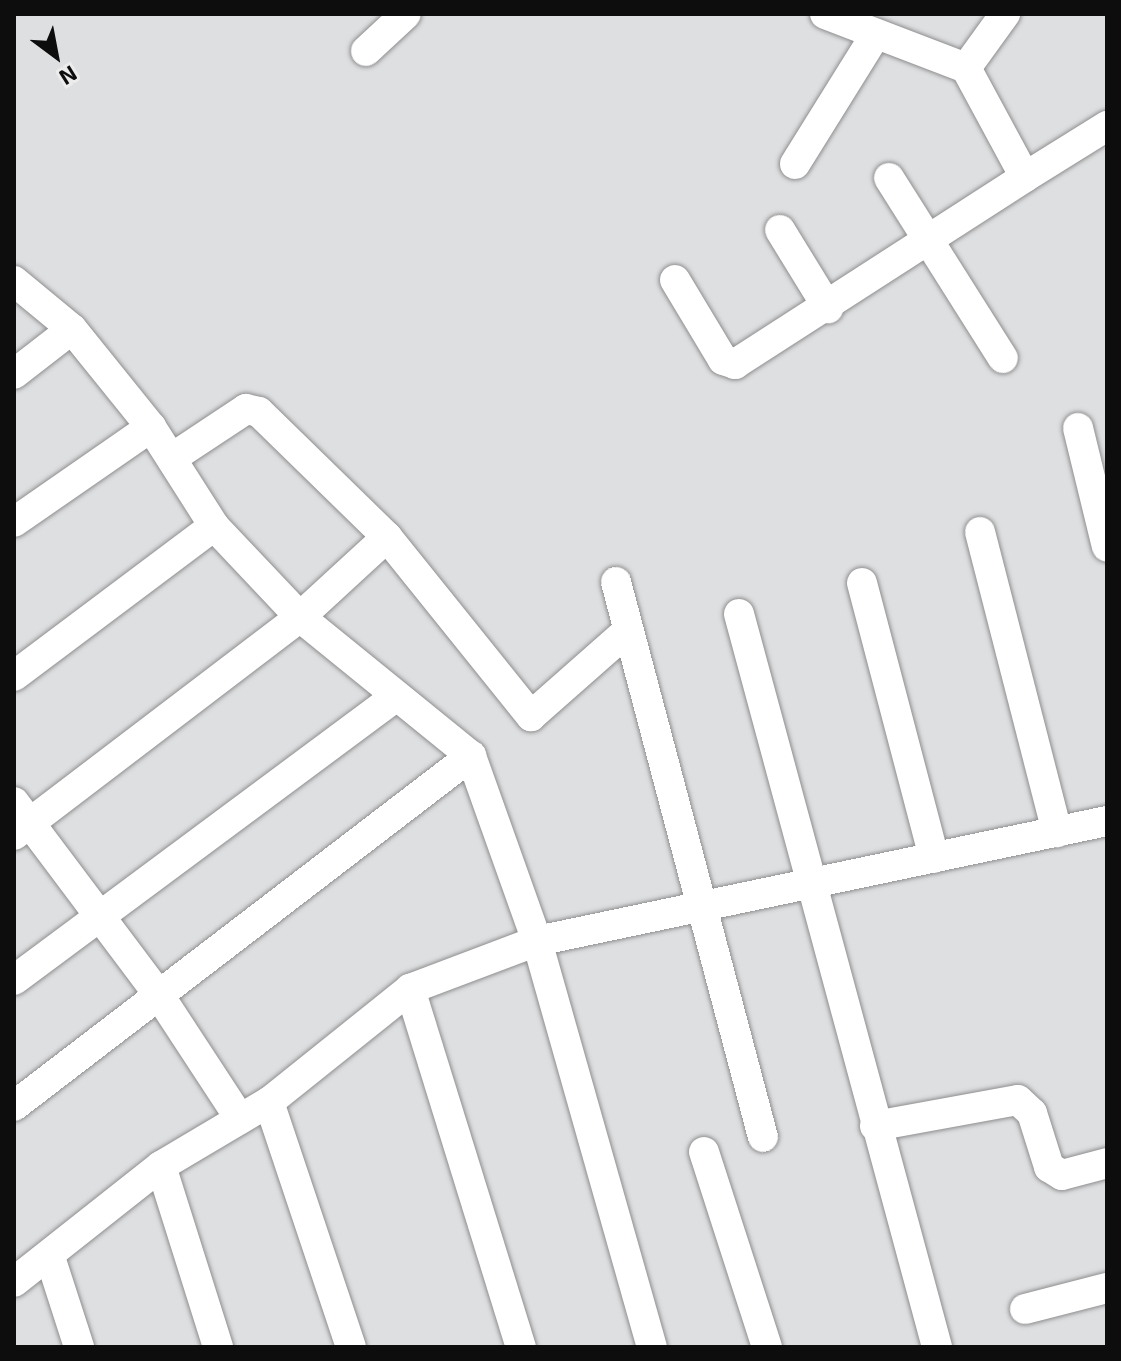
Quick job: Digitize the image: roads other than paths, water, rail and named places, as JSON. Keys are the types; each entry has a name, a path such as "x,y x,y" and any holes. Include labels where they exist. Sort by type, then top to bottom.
{"street":[{"path":"366,51 406,14"},
{"path":"825,14 966,68 1025,177"},
{"path":"966,68 1005,14"},
{"path":"795,164 876,34"},
{"path":"675,280 723,360 735,364 828,308 1107,126"},
{"path":"889,178 1003,358"},
{"path":"780,230 828,308"},
{"path":"14,281 72,329 151,427 214,526 300,617 471,756 537,941 652,1347"},
{"path":"14,374 72,329"},
{"path":"172,458 246,409 259,412 387,537 531,716 624,634"},
{"path":"14,522 151,427"},
{"path":"1078,428 1107,547"},
{"path":"14,676 214,526"},
{"path":"980,532 1057,832"},
{"path":"240,1119 159,995 101,917 19,820 300,617 387,537"},
{"path":"616,582 624,634 763,1137"},
{"path":"862,583 934,858"},
{"path":"739,614 937,1347"},
{"path":"14,980 395,697"},
{"path":"14,1106 471,756"},
{"path":"14,1282 50,1257 161,1166 269,1102 410,989 537,941 701,910 1107,821"},
{"path":"410,989 521,1347"},
{"path":"875,1126 1018,1100 1032,1113 1049,1167 1062,1175 1107,1163"},
{"path":"269,1102 351,1347"},
{"path":"704,1152 767,1347"},
{"path":"161,1166 218,1347"},
{"path":"50,1257 79,1347"},
{"path":"1025,1309 1107,1288"}]}
